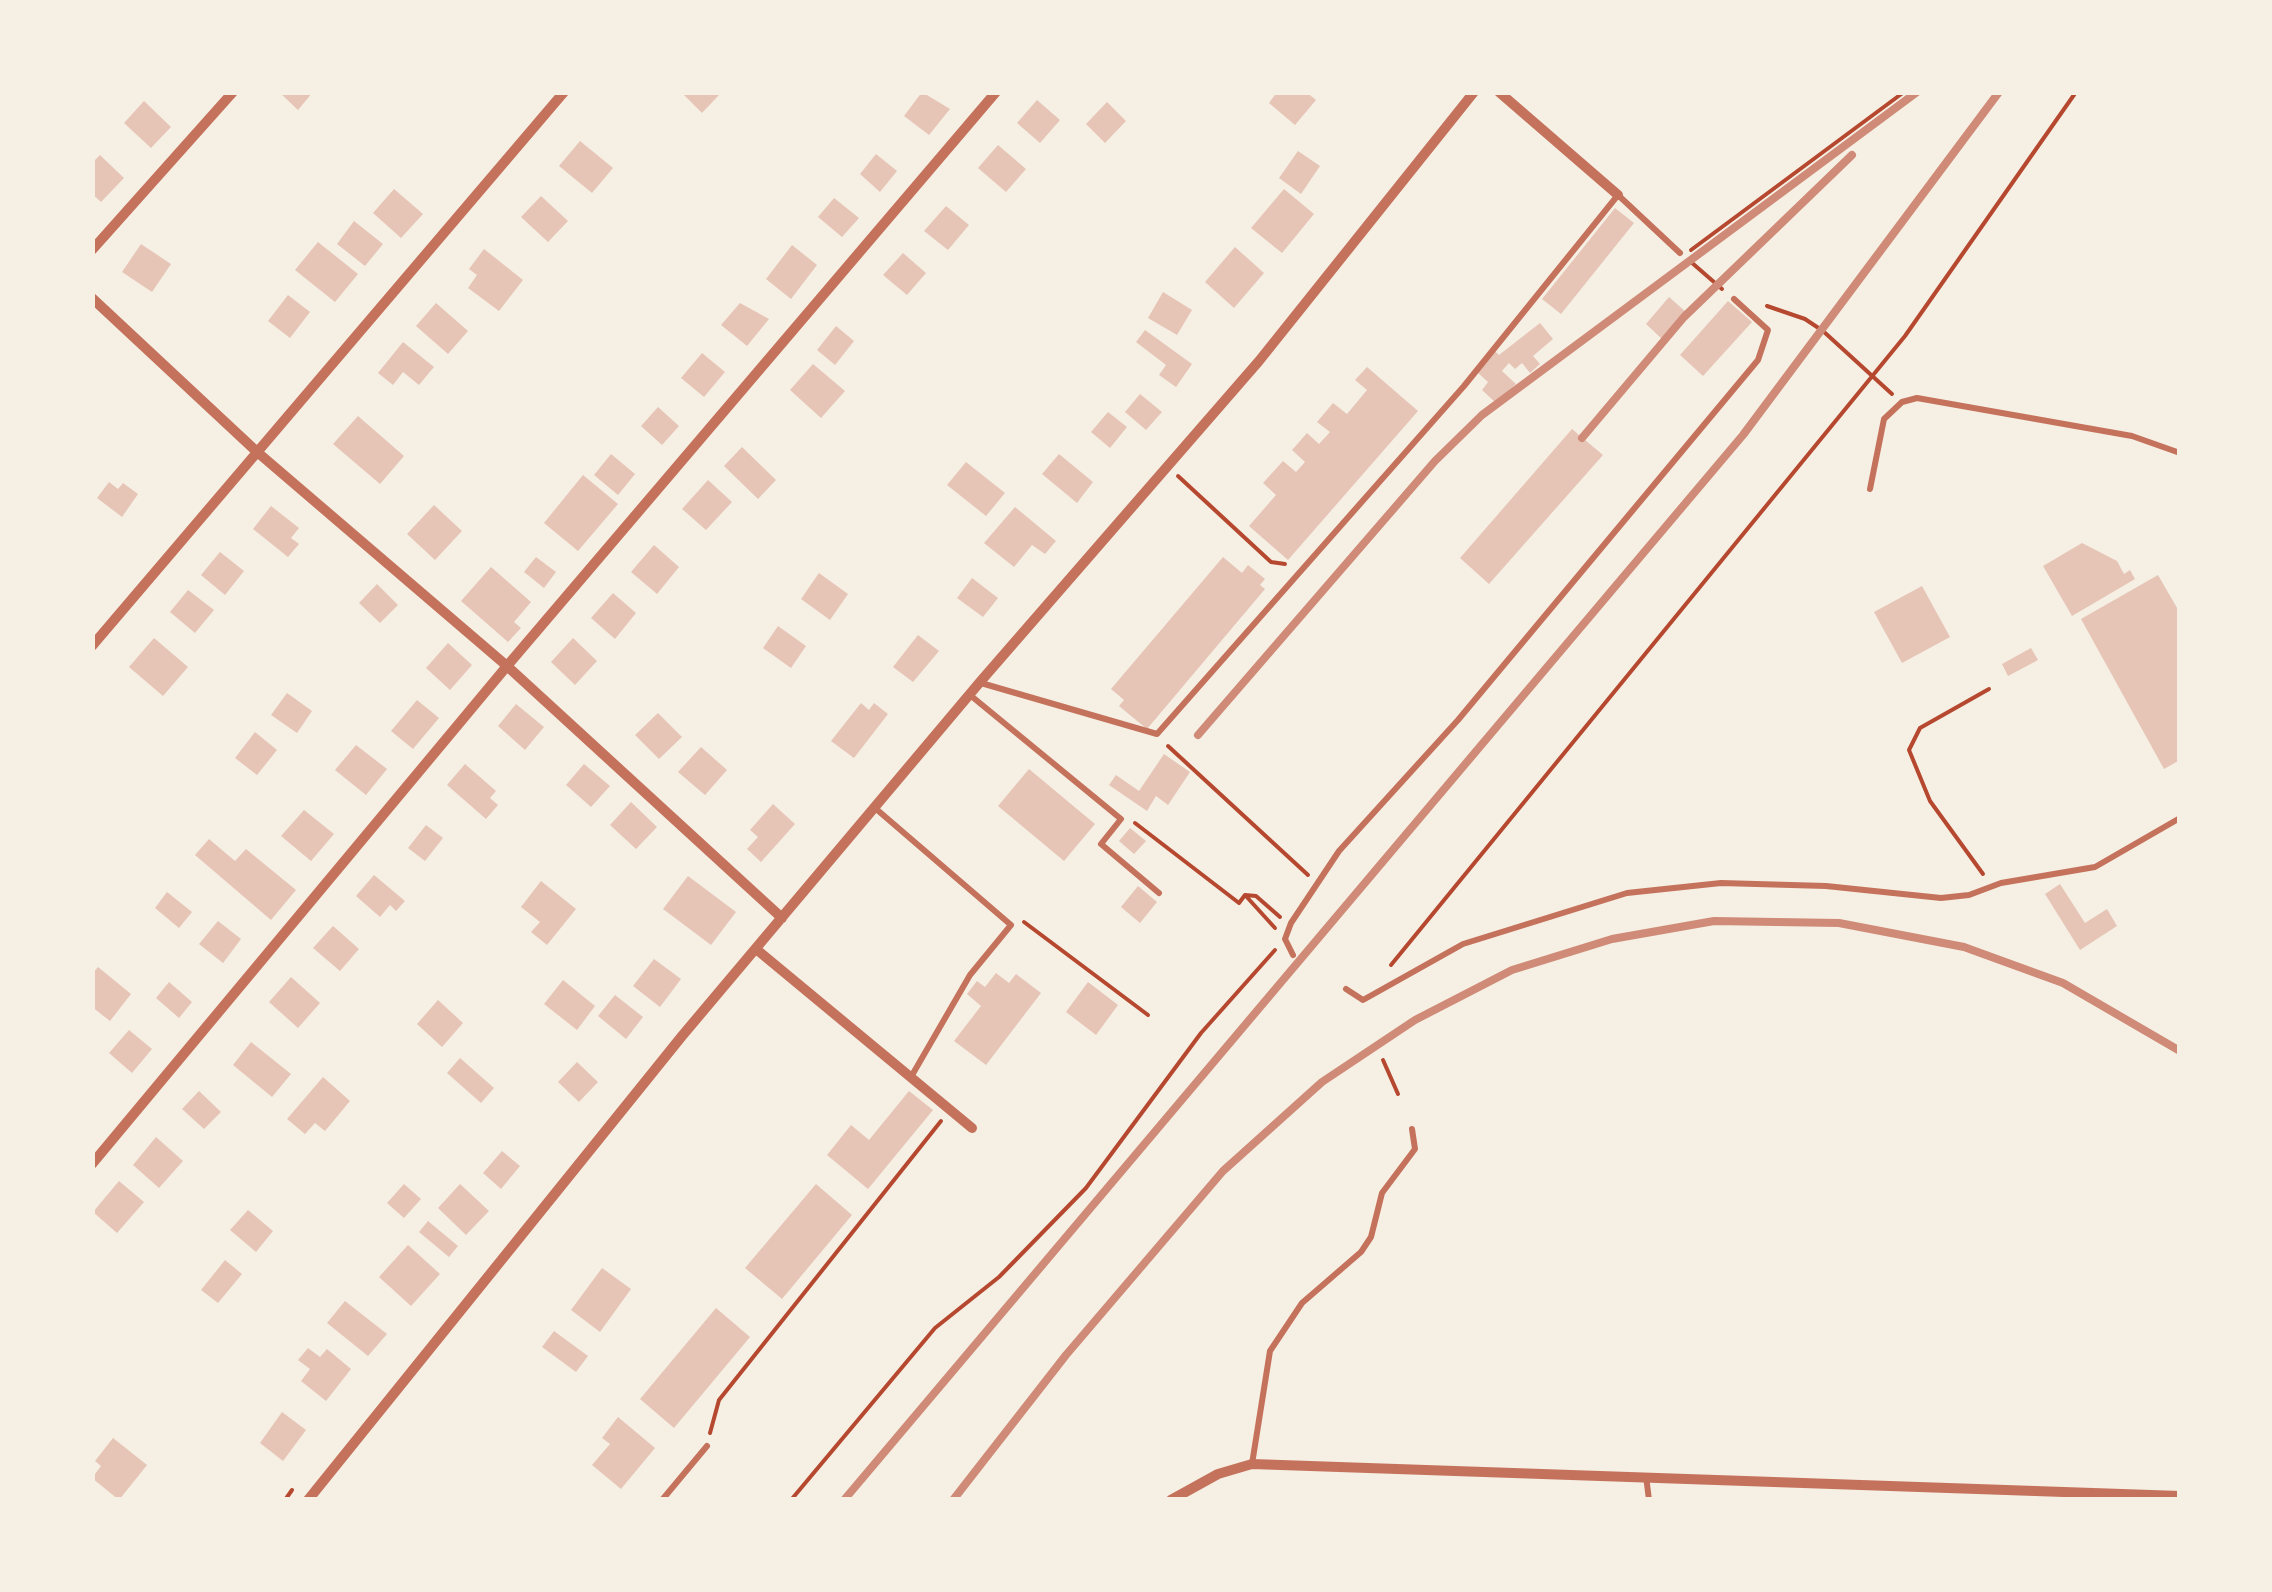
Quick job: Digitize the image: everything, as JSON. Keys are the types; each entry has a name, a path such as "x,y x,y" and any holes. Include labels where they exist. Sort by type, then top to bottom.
{"street":[{"path":"92,250 234,92"},
{"path":"92,646 564,92"},
{"path":"92,1164 507,666 996,92"},
{"path":"308,1500 756,948 980,682 1260,361 1474,92"},
{"path":"1499,92 1618,194"},
{"path":"92,298 256,452 507,666 782,918"},
{"path":"756,948 972,1128"},
{"path":"1171,1500 1218,1474 1252,1464 2180,1496"}],"lane":[{"path":"980,682 1157,734 1464,386 1618,194 1680,253"},
{"path":"1293,954 1285,939 1316,881 1458,720 1758,360 1768,330 1734,299"},
{"path":"1870,489 1884,420 1902,402 1916,398 2094,429 2180,453"},
{"path":"970,695 1121,820 1100,844 1158,894"},
{"path":"875,808 1010,926 970,975 911,1077"},
{"path":"1346,989 1362,1000 1463,944 1517,923 1627,893 1739,883 1826,886 1941,898 2095,867 2180,818"},
{"path":"1252,1464 1270,1351 1302,1304 1361,1252 1371,1236 1382,1193 1415,1149 1412,1129"},
{"path":"662,1500 707,1446"},
{"path":"1646,1476 1649,1500"}],"path":[{"path":"1680,253 1695,249 1728,220 1904,92"},
{"path":"1386,971 1905,336 2076,92"},
{"path":"1680,253 1734,299 1805,319 1902,402"},
{"path":"1168,466 1271,562 1306,568"},
{"path":"1989,689 1920,728 1909,750 1913,768 1930,801 1978,872 2001,883"},
{"path":"1157,734 1316,881"},
{"path":"1121,820 1132,820 1239,903 1245,894"},
{"path":"1245,894 1285,939"},
{"path":"790,1500 936,1328 1000,1277 1086,1188 1228,1000 1285,939 1283,922 1270,904 1245,894"},
{"path":"1010,926 1024,922 1148,1016"},
{"path":"1383,1060 1398,1094"},
{"path":"707,1446 719,1400 950,1110"}],"building":[{"path":"279,92 313,92 298,110"},
{"path":"681,92 717,92 719,95 702,113"},
{"path":"922,92 950,109 929,135 904,116"},
{"path":"1277,92 1306,92 1316,100 1295,125 1269,103"},
{"path":"1037,100 1060,120 1040,143 1017,123"},
{"path":"144,101 171,127 151,148 124,123"},
{"path":"1107,102 1126,121 1105,143 1086,124"},
{"path":"580,141 613,168 592,193 559,166"},
{"path":"998,145 1026,169 1006,192 978,168"},
{"path":"1298,151 1320,166 1301,194 1279,178"},
{"path":"876,154 897,171 880,192 860,174"},
{"path":"100,155 124,178 101,202 92,194 92,163"},
{"path":"394,189 423,214 401,238 373,213"},
{"path":"1284,189 1314,214 1282,253 1251,228"},
{"path":"541,196 568,221 548,242 521,217"},
{"path":"834,198 859,218 842,237 818,217"},
{"path":"946,206 969,225 948,250 924,231"},
{"path":"1615,208 1634,223 1561,314 1542,299"},
{"path":"354,221 383,244 365,266 337,244"},
{"path":"318,242 358,274 335,302 295,270"},
{"path":"141,244 171,264 152,292 122,272"},
{"path":"792,245 817,265 791,299 766,279"},
{"path":"1235,247 1264,273 1234,308 1205,282"},
{"path":"484,249 523,280 499,311 468,288 477,275 469,269"},
{"path":"903,253 926,273 907,295 883,275"},
{"path":"1163,292 1192,310 1177,335 1148,318"},
{"path":"288,295 310,312 290,338 268,321"},
{"path":"1669,297 1686,312 1662,339 1646,324"},
{"path":"1728,301 1752,322 1703,376 1680,355"},
{"path":"436,303 468,331 448,354 416,326"},
{"path":"740,303 769,319 747,346 721,325"},
{"path":"1540,323 1553,339 1533,356 1540,364 1530,373 1522,363 1515,369 1509,363 1502,371 1516,384 1496,403 1482,390 1488,382 1478,373 1495,351 1499,355"},
{"path":"836,326 854,341 835,365 817,350"},
{"path":"1145,330 1192,364 1176,387 1159,375 1166,365 1136,342"},
{"path":"403,342 434,367 419,385 403,372 393,385 378,373"},
{"path":"702,353 725,372 704,397 681,378"},
{"path":"813,364 845,391 821,418 790,390"},
{"path":"1367,367 1418,411 1288,560 1249,526 1276,495 1263,483 1283,461 1296,472 1305,462 1292,450 1307,433 1319,444 1330,432 1317,422 1333,403 1347,414 1367,390 1355,380"},
{"path":"1140,394 1162,412 1146,430 1125,412"},
{"path":"658,407 679,426 662,445 641,426"},
{"path":"1108,412 1127,427 1110,448 1091,432"},
{"path":"358,416 404,456 380,484 333,444"},
{"path":"1572,429 1603,455 1489,584 1460,558"},
{"path":"742,447 776,480 758,499 724,466"},
{"path":"611,454 635,474 618,495 594,475"},
{"path":"1059,454 1093,482 1077,503 1042,474"},
{"path":"966,462 1005,493 986,516 947,485"},
{"path":"583,475 618,504 578,551 544,523"},
{"path":"708,480 732,502 706,530 682,509"},
{"path":"109,482 118,489 123,483 138,494 122,517 97,498"},
{"path":"434,505 462,531 435,560 407,534"},
{"path":"271,506 299,528 291,538 299,544 288,557 253,529"},
{"path":"1015,507 1056,541 1045,554 1032,545 1014,567 984,543"},
{"path":"2082,543 2117,561 2124,574 2130,570 2135,579 2072,616 2043,566"},
{"path":"654,545 679,567 657,594 631,572"},
{"path":"220,552 244,571 225,595 201,575"},
{"path":"536,557 556,572 544,588 524,572"},
{"path":"1223,557 1242,573 1248,565 1265,579 1260,585 1265,589 1147,729 1119,706 1124,700 1111,689"},
{"path":"491,567 531,602 514,622 521,628 508,642 461,601"},
{"path":"819,573 848,594 830,620 801,599"},
{"path":"2158,575 2180,613 2180,760 2164,769 2081,619"},
{"path":"972,578 998,598 983,617 957,598"},
{"path":"377,584 398,605 380,623 359,603"},
{"path":"1922,586 1950,637 1902,663 1874,612"},
{"path":"188,590 214,610 195,633 170,612"},
{"path":"613,593 636,613 615,639 591,618"},
{"path":"778,626 806,646 791,668 763,648"},
{"path":"918,635 939,651 913,682 893,667"},
{"path":"154,638 188,667 163,696 129,667"},
{"path":"573,638 597,661 575,685 551,662"},
{"path":"448,643 472,665 450,690 426,668"},
{"path":"2031,648 2038,660 2008,676 2002,664"},
{"path":"287,693 312,711 297,733 271,715"},
{"path":"417,700 439,718 413,749 391,731"},
{"path":"861,703 869,710 874,703 888,714 854,758 831,741"},
{"path":"516,704 544,727 525,750 498,726"},
{"path":"658,713 682,737 659,759 635,735"},
{"path":"255,732 277,750 257,775 235,758"},
{"path":"356,745 387,769 366,795 335,770"},
{"path":"701,747 727,770 705,795 678,772"},
{"path":"1164,754 1190,772 1168,805 1156,796 1147,811 1109,785 1116,775 1139,791"},
{"path":"465,764 496,791 490,798 498,805 486,819 447,785"},
{"path":"584,764 610,786 591,807 566,785"},
{"path":"1029,769 1095,824 1064,861 998,806"},
{"path":"631,802 657,827 636,849 610,825"},
{"path":"773,804 795,824 761,862 747,849 758,837 750,830"},
{"path":"304,810 334,834 311,861 281,836"},
{"path":"426,825 443,838 425,861 408,848"},
{"path":"1130,828 1146,841 1134,854 1119,841"},
{"path":"209,839 235,861 246,849 296,890 271,920 195,855"},
{"path":"374,875 405,901 396,911 390,905 380,917 356,896"},
{"path":"688,876 736,912 711,945 663,909"},
{"path":"541,881 576,909 547,945 531,932 540,922 521,907"},
{"path":"2060,884 2085,923 2107,909 2117,926 2080,950 2045,894"},
{"path":"1138,886 1157,902 1140,923 1121,907"},
{"path":"167,892 192,912 179,928 155,908"},
{"path":"218,921 241,939 223,963 199,944"},
{"path":"333,926 359,949 340,971 313,948"},
{"path":"654,959 681,979 660,1007 633,986"},
{"path":"98,967 131,994 110,1021 92,1007 92,974"},
{"path":"996,973 1009,983 1016,974 1041,993 986,1065 954,1041 981,1006 967,994 977,981 985,987"},
{"path":"291,977 320,1003 298,1028 269,1002"},
{"path":"563,980 595,1006 577,1030 544,1004"},
{"path":"169,982 192,1002 179,1018 156,998"},
{"path":"1088,982 1118,1005 1096,1035 1066,1012"},
{"path":"615,995 643,1017 626,1039 598,1016"},
{"path":"438,1000 463,1023 442,1047 417,1024"},
{"path":"129,1030 152,1049 132,1073 109,1053"},
{"path":"251,1042 291,1074 272,1097 233,1065"},
{"path":"460,1058 494,1088 481,1103 447,1073"},
{"path":"577,1062 598,1082 579,1102 558,1082"},
{"path":"323,1077 350,1101 325,1131 315,1123 305,1134 287,1119"},
{"path":"199,1091 221,1112 204,1129 182,1109"},
{"path":"909,1091 933,1110 868,1189 827,1155 851,1125 869,1140"},
{"path":"156,1137 183,1161 159,1188 133,1165"},
{"path":"502,1151 520,1166 501,1189 483,1173"},
{"path":"119,1181 144,1202 117,1233 93,1212"},
{"path":"404,1184 421,1199 404,1218 387,1203"},
{"path":"460,1184 489,1211 466,1235 438,1208"},
{"path":"816,1184 852,1215 782,1299 745,1268"},
{"path":"248,1210 273,1231 256,1252 230,1230"},
{"path":"428,1221 458,1246 449,1257 419,1232"},
{"path":"408,1245 440,1274 411,1306 379,1277"},
{"path":"225,1260 242,1274 218,1303 201,1290"},
{"path":"602,1268 631,1289 600,1332 571,1310"},
{"path":"345,1301 387,1334 368,1356 327,1323"},
{"path":"716,1308 750,1337 674,1428 640,1399"},
{"path":"554,1331 588,1356 576,1372 542,1347"},
{"path":"308,1348 320,1357 327,1349 351,1369 326,1401 301,1381 310,1369 298,1360"},
{"path":"282,1412 306,1430 283,1461 260,1443"},
{"path":"618,1417 655,1448 621,1489 592,1465 610,1444 602,1438"},
{"path":"113,1438 147,1465 119,1500 92,1478 101,1466 95,1461"}],"railway":[{"path":"1198,735 1435,461 1482,415 1917,92"},
{"path":"844,1500 1743,435 1999,92"},
{"path":"1582,438 1684,317 1852,155"},
{"path":"953,1500 1066,1355 1223,1171 1322,1082 1415,1020 1512,970 1612,939 1714,921 1839,923 1964,947 2063,983 2180,1051"}]}
